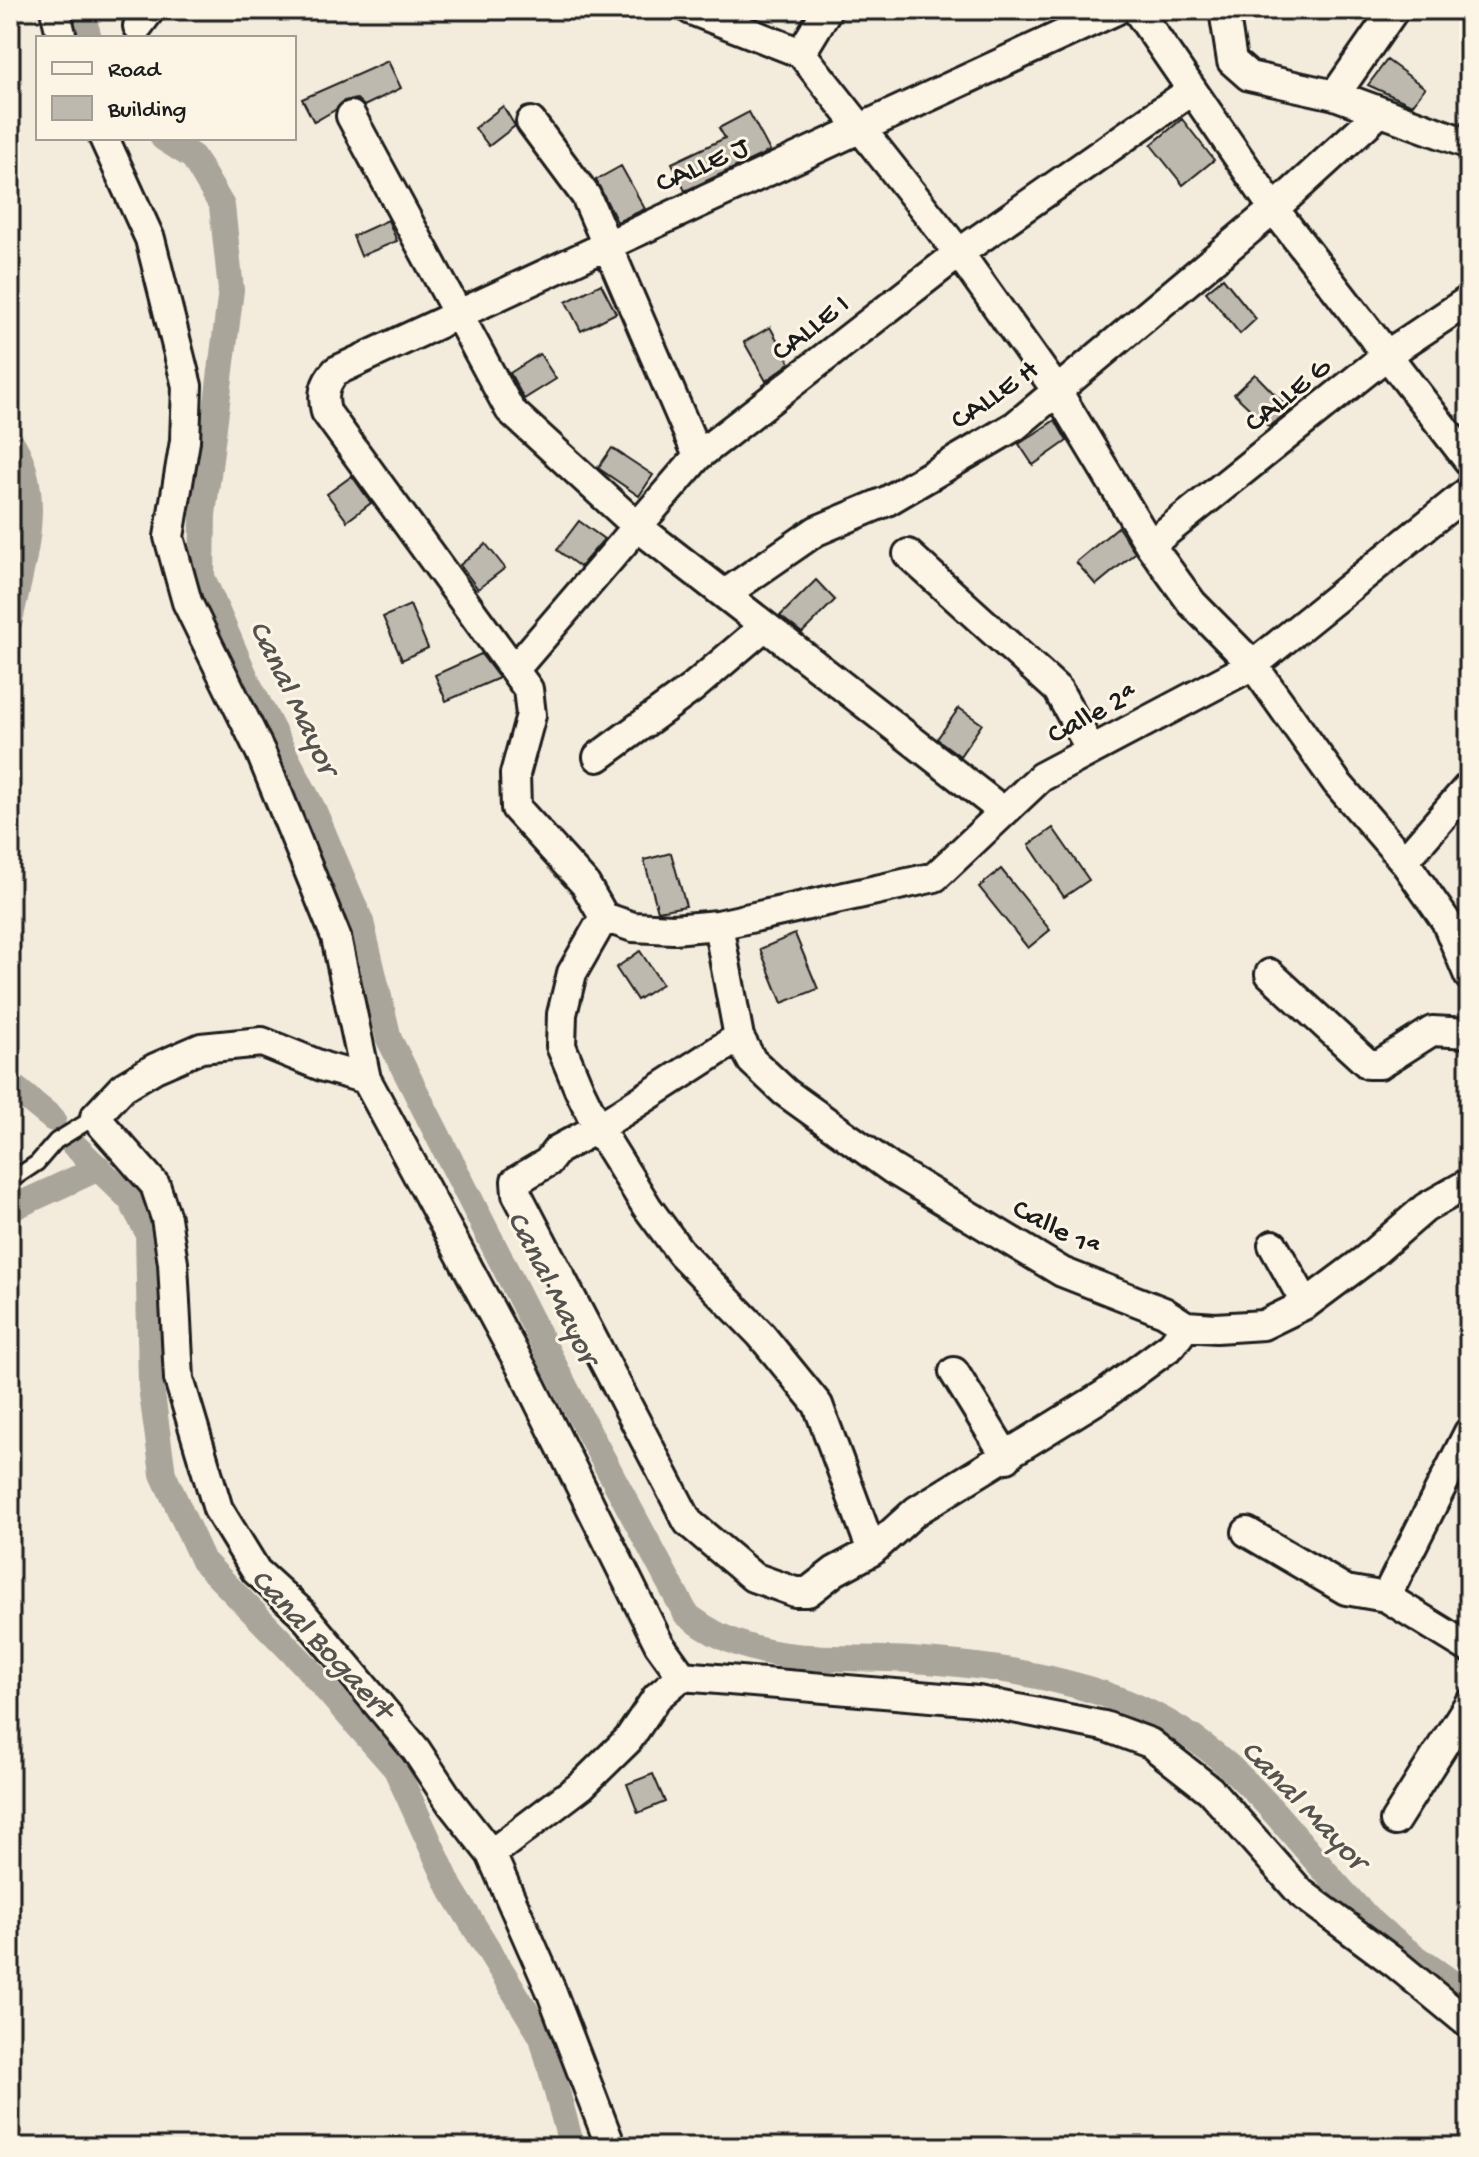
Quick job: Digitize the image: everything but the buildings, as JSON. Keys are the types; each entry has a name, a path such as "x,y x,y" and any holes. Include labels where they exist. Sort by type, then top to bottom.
{"street":[{"path":"55,10 62,36"},
{"path":"691,10 801,53 959,253 1057,391 1150,545 1192,603 1253,665 1337,783 1404,861 1446,921 1469,976"},
{"path":"801,53 827,10"},
{"name":"CALLE J","path":"515,669 326,412 324,390 336,371 1116,10"},
{"path":"1137,10 1274,209 1469,461"},
{"path":"1224,10 1232,61 1242,72 1256,79 1335,95 1469,144"},
{"path":"1335,95 1394,10"},
{"name":"CALLE I","path":"515,669 698,456 959,253 1192,90"},
{"name":"CALLE H","path":"725,594 816,531 887,501 1015,426 1274,209 1380,112"},
{"path":"351,116 510,410 638,527 1004,812"},
{"path":"531,122 586,196 698,456"},
{"path":"105,140 150,239 187,386 185,441 169,537 187,602 261,753 336,937 366,1079 524,1372 659,1644 682,1676"},
{"name":"CALLE G","path":"1150,545 1388,354 1469,300"},
{"name":"Calle 2ª","path":"604,917 633,927 673,929 718,925 935,877 1041,777 1253,665 1469,491"},
{"path":"908,554 1058,690 1091,750"},
{"path":"598,757 691,689 765,626"},
{"path":"515,669 528,689 531,715 515,774 516,808 585,884 604,917 572,973 562,1014 561,1046 598,1128 647,1207 681,1253 761,1335 818,1405 872,1551"},
{"path":"1404,861 1469,786"},
{"name":"Calle 1ª","path":"718,925 739,1037 752,1061 785,1092 892,1169 1062,1272 1164,1312 1186,1326 1263,1325 1306,1304 1365,1260 1425,1208 1469,1183"},
{"path":"1270,974 1368,1064 1380,1064 1432,1031 1469,1033"},
{"path":"739,1037 598,1128 557,1150 548,1162 516,1181 517,1194 688,1522 753,1577 795,1592 808,1592 835,1571 872,1551 916,1511 1007,1458 1148,1364 1172,1345 1186,1326"},
{"path":"366,1079 324,1067 262,1042 201,1048 155,1068 123,1087 95,1117 155,1185 166,1218 173,1263 179,1379 218,1509 256,1571 301,1612 358,1679 416,1750 491,1854 550,1988 611,2147"},
{"path":"1273,1245 1306,1304"},
{"path":"954,1372 1007,1458"},
{"path":"1386,1597 1469,1432"},
{"path":"1247,1532 1346,1590 1386,1597 1469,1648"},
{"path":"491,1854 582,1785 628,1740 657,1697 682,1676 978,1701 1048,1718 1104,1726 1150,1743 1210,1790 1301,1893 1395,1963 1469,2024"},
{"path":"1395,1821 1469,1704"}],"lane":[{"path":"10,1181 37,1163 56,1141 95,1117"}],"waterway":[{"name":"Canal Mayor","path":"81,10 88,36"},
{"name":"Canal Mayor","path":"166,140 193,157 222,206 231,290 203,515 202,577 249,685 314,811 361,922 389,1039 581,1418 686,1614 712,1632 766,1651 794,1656 940,1662 994,1668 1074,1685 1126,1702 1199,1742 1229,1766 1371,1921 1469,1995"},
{"path":"10,440 21,460 29,505 25,552 10,620"},
{"path":"10,1084 53,1119"},
{"name":"Canal Bogaert","path":"73,1144 130,1199 148,1233 151,1387 163,1474 203,1561 301,1661 396,1769 450,1887 542,2037 572,2147"},
{"path":"10,1209 99,1168"}]}
